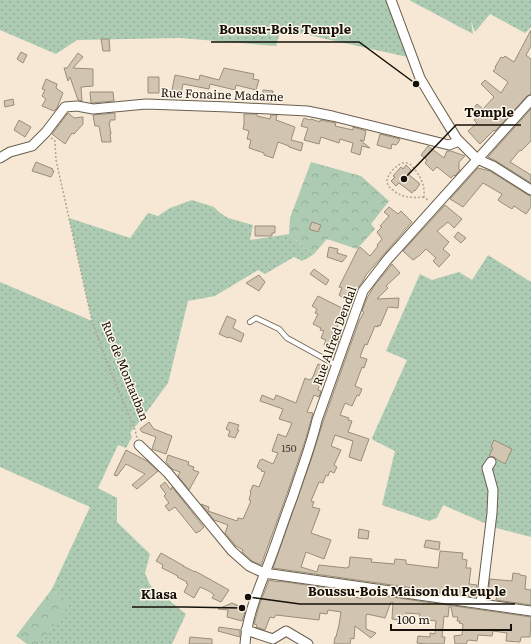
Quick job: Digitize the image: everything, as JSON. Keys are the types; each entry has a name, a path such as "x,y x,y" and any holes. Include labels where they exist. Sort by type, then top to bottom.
{"street":[{"path":"391,0 420,78 459,141 477,159 493,166 531,190"},
{"name":"Rue Alfred Dendal","path":"245,644 246,630 252,608 303,467 313,438 317,420 363,291 383,264 531,100"},
{"name":"Rue Fonaine Madame","path":"0,158 10,152 32,146 46,132 65,107 77,106 92,109 146,104 307,111 449,145 459,141"},
{"path":"139,446 168,473 232,551 249,566 264,574 531,611"},
{"path":"481,604 492,513 493,490 487,468 491,462"},
{"path":"246,630 272,639 286,631 308,644"}],"lane":[{"path":"250,322 256,318 279,329 286,338 336,365"}],"path":[{"name":"Rue de Montauban","path":"46,132 55,141 56,160 92,321 135,430 139,446"},
{"path":"424,197 424,185 420,176 412,166 404,163 394,168 388,177 387,182 392,189 404,197 424,197 435,206"}],"green space":[{"path":"0,0 392,0 412,58 281,29 276,46 180,38 77,40 56,54 0,30"},
{"path":"409,0 531,0 531,27 525,33 490,14 475,32 471,21 473,34"},
{"path":"311,162 361,176 389,201 371,224 375,229 357,249 327,239 313,255 289,234 290,218"},
{"path":"192,200 214,207 228,218 253,225 250,240 289,234 313,255 302,261 294,257 265,274 258,270 215,296 188,301 168,383 130,433 132,437 126,448 118,445 98,488 117,498 117,522 150,554 145,573 150,585 186,614 172,644 39,644 69,604 52,589 90,507 0,467 0,282 92,321 69,218 130,238 148,213 158,216 170,208"},
{"path":"488,255 531,282 531,537 496,528 443,505 437,518 429,521 382,505 395,451 373,440 372,438 407,360 386,351 420,274 432,280 459,272 472,280"},
{"path":"52,589 70,604 39,644 27,644 16,636"}],"building":[{"path":"531,30 531,46 526,55 531,59 531,94 527,96 495,131 494,130 480,144 468,131 477,123 474,120 480,115 473,109 477,104 483,109 494,97 481,84 485,80 501,93 508,82 493,71 501,57 503,58 505,56 514,62"},
{"path":"101,39 109,39 110,51 103,51"},
{"path":"21,52 27,55 23,63 17,59"},
{"path":"78,53 83,57 73,68 93,69 93,86 81,87 82,101 78,100 70,77 68,81 64,68 67,68"},
{"path":"224,68 254,74 253,79 259,80 256,90 236,85 235,90 210,84 209,89 183,84 181,93 172,90 175,75 199,80 200,75 219,80"},
{"path":"148,77 159,77 159,93 148,93"},
{"path":"46,79 57,84 56,88 63,93 57,108 54,111 42,106 46,99 42,96 45,90 42,89"},
{"path":"263,90 273,91 272,102 262,101"},
{"path":"90,92 113,92 114,101 91,103"},
{"path":"13,99 14,105 5,107 4,101"},
{"path":"531,109 531,141 521,151 520,150 510,162 531,175 531,183 488,157"},
{"path":"68,113 74,118 83,117 83,124 74,134 72,133 65,144 52,134"},
{"path":"115,113 115,120 110,120 109,123 111,142 102,142 99,126 95,126 93,115"},
{"path":"244,114 257,114 257,116 270,119 271,115 277,115 276,120 295,127 291,140 303,143 301,151 278,142 273,158 249,148 251,140 247,139 249,131 243,129"},
{"path":"304,118 320,122 320,120 336,123 335,126 353,130 353,127 366,131 364,141 360,140 370,148 362,146 360,155 351,152 353,143 340,139 339,143 321,137 319,144 304,140 308,128 301,126"},
{"path":"19,120 31,127 25,137 14,130"},
{"path":"380,134 400,139 396,145 392,144 391,149 377,145"},
{"path":"428,146 444,158 447,151 465,156 459,162 460,170 455,176 454,175 451,178 437,167 433,171 425,163 427,160 421,155"},
{"path":"36,162 53,169 52,170 54,171 51,177 32,171"},
{"path":"406,165 411,170 408,174 420,184 412,193 399,183 396,186 391,181 395,177 393,176 401,167 403,169"},
{"path":"478,168 490,171 531,196 531,207 526,214 514,206 512,209 502,203 498,200 502,194 483,183 463,207 450,199"},
{"path":"445,205 462,219 454,228 448,222 437,231 449,242 443,249 450,255 439,267 433,261 436,258 426,249 413,260 403,251"},
{"path":"389,207 398,214 401,211 412,222 366,275 357,289 352,304 339,295 342,288 339,287 360,247 370,256 378,246 377,245 382,239 377,232 389,216 384,212"},
{"path":"312,222 321,225 318,232 309,229"},
{"path":"255,226 275,226 275,233 272,233 272,236 255,236"},
{"path":"458,232 466,238 461,243 454,237"},
{"path":"329,247 338,249 337,253 347,256 342,262 327,257"},
{"path":"392,264 400,273 386,286 388,288 377,299 399,298 398,308 388,307 380,326 375,326 367,345 365,344 360,357 367,359 364,368 362,367 355,386 362,389 359,396 357,395 352,406 345,403 340,415 349,418 348,420 352,421 348,432 369,439 361,461 349,457 353,441 335,435 331,446 341,450 334,465 337,467 334,473 330,471 328,476 326,475 323,483 319,482 311,501 314,502 312,507 320,509 311,533 331,540 324,559 306,552 301,567 317,572 319,565 346,568 349,567 350,557 372,559 371,562 394,564 395,559 406,560 406,564 438,568 440,551 463,553 462,559 467,560 466,568 471,568 469,584 477,585 476,597 273,568 323,422 359,321 364,312 362,311 367,298 374,286"},
{"path":"314,269 329,280 326,285 310,274"},
{"path":"259,275 265,282 259,291 246,283"},
{"path":"318,296 346,310 336,329 342,331 334,355 326,351 327,346 324,345 326,340 321,338 324,331 320,330 321,328 313,324 318,314 315,313 317,309 312,306"},
{"path":"227,316 236,320 233,328 244,334 241,342 219,334"},
{"path":"318,364 329,368 326,375 323,374 318,390 321,391 319,397 314,395 307,412 313,413 306,438 261,565 252,561 225,533 228,525 214,520 201,504 209,507 208,511 237,521 238,518 243,519 251,501 249,500 250,492 253,485 259,487 265,472 261,471 262,470 257,467 260,460 262,459 273,464 278,453 272,451 278,434 286,437 292,423 279,419 283,409 260,401 262,395 274,400 276,395 296,403 305,378 309,380 312,379"},
{"path":"149,422 154,429 172,436 166,454 152,449 156,437 142,432 140,429"},
{"path":"229,422 239,425 237,430 239,430 235,438 228,436 230,431 226,429"},
{"path":"494,440 512,449 505,464 494,457 489,456 493,448 491,447"},
{"path":"126,450 147,461 158,471 137,489 132,485 145,474 126,464 117,476 114,475"},
{"path":"168,455 189,462 188,465 194,467 193,470 199,472 189,490 178,476 180,472 172,469 166,462"},
{"path":"165,482 171,490 172,487 204,527 200,531 196,533 175,507 169,511 165,506 169,503 164,496 166,494 160,486"},
{"path":"359,529 369,531 368,539 358,538"},
{"path":"426,540 440,542 439,550 424,547"},
{"path":"161,553 229,590 221,602 212,598 214,595 209,591 200,587 194,598 184,592 188,584 186,583 187,582 162,568 163,565 156,561"},
{"path":"513,573 526,576 525,589 531,590 531,605 496,600 497,594 488,593 490,579 512,581"},
{"path":"269,580 343,590 340,594 359,598 362,598 363,593 531,617 530,637 521,637 520,642 506,641 507,633 493,631 492,636 478,635 477,641 468,640 466,644 455,644 454,636 462,635 463,624 459,623 460,621 457,621 458,617 453,617 451,607 449,607 448,617 444,616 442,637 445,637 444,644 417,643 418,636 430,637 430,633 435,634 436,621 419,619 420,614 406,613 405,623 398,622 398,620 392,619 393,602 391,602 385,618 367,614 366,629 376,633 371,638 355,626 354,639 351,638 350,644 334,644 341,612 328,610 327,614 320,613 319,620 276,615 274,618 270,617 265,630 256,627 257,625 254,624"},
{"path":"232,603 246,609 242,621 227,617 228,610 218,609"},
{"path":"219,627 240,630 240,637 218,631"},
{"path":"190,637 212,639 212,644 189,644"}],"place":[{"name":"Boussu-Bois Temple","path":"416,84"},
{"name":"Temple","path":"404,179"},
{"name":"Boussu-Bois Maison du Peuple","path":"248,597"},
{"name":"Klasa","path":"242,608"}]}
